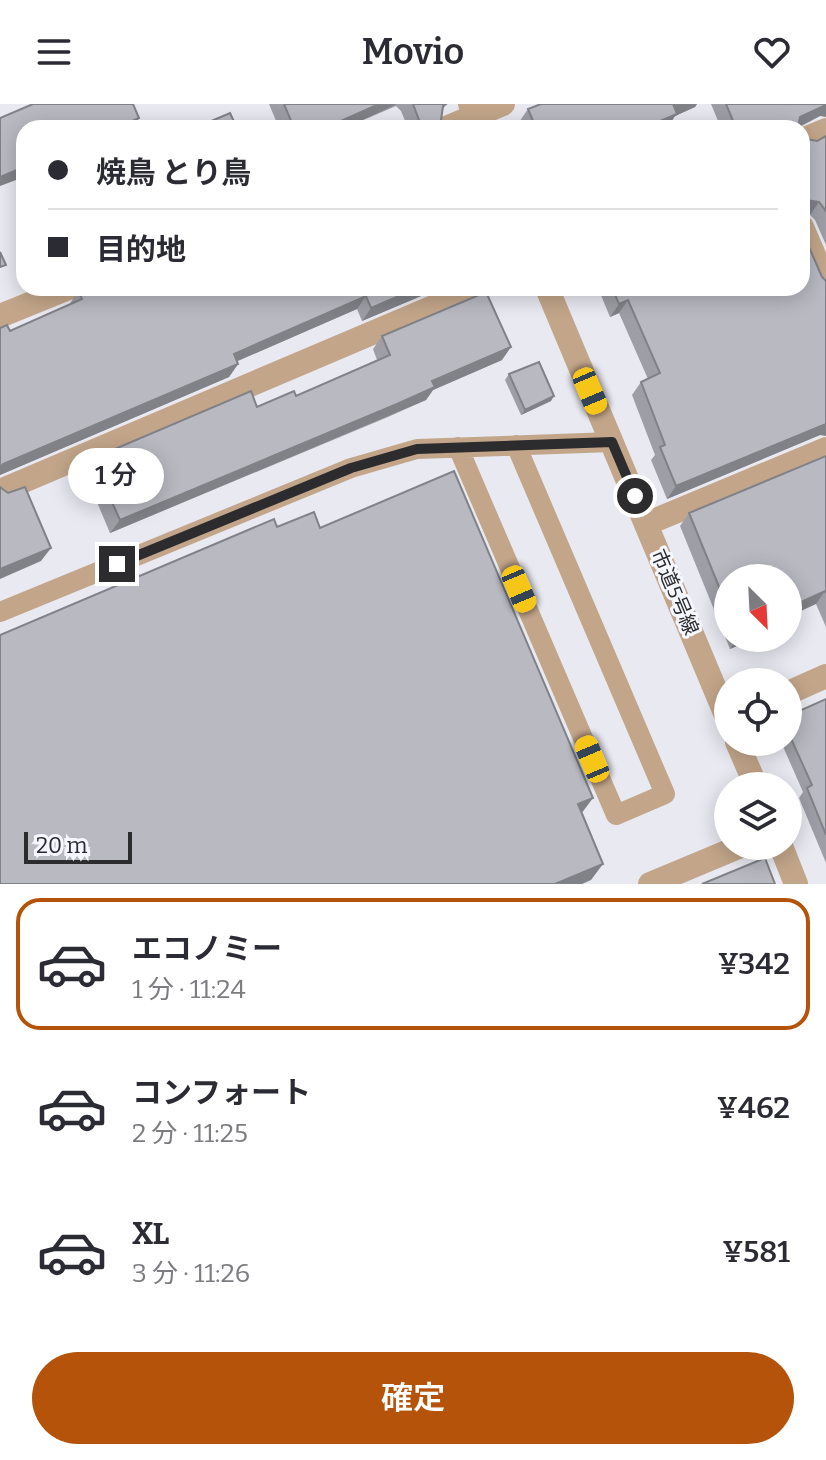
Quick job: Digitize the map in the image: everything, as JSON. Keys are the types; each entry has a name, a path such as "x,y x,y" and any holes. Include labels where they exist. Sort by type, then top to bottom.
{"street":[{"path":"475,116 503,104"},
{"path":"810,246 826,283"},
{"path":"0,316 49,296"},
{"path":"0,491 459,296"},
{"name":"市道5号線","path":"550,296 714,686"},
{"path":"646,524 826,449"},
{"path":"802,687 826,676"},
{"path":"650,884 714,857"},
{"path":"787,860 796,884"}],"lane":[{"path":"0,612 351,468 417,449 612,442"},
{"path":"458,447 616,815 665,794 516,445"}],"building":[{"path":"33,104 133,104 139,118 16,120 16,170 0,177 0,118"},
{"path":"284,104 379,104 343,120 291,120"},
{"path":"413,104 446,104 441,120 419,120"},
{"path":"541,104 673,104 677,114 662,120 533,120 528,109"},
{"path":"726,104 826,104 799,120 733,120"},
{"path":"230,113 233,120 214,120"},
{"path":"826,136 826,211 819,202 810,201 810,140 817,141"},
{"path":"810,249 826,281 826,424 676,486 660,447 665,445 641,382 660,373 628,300 619,304 616,296 810,296"},
{"path":"0,252 6,265 0,267"},
{"path":"80,296 366,296 234,354 238,364 3,464 0,468 0,328 7,325 10,331 82,299"},
{"path":"366,296 399,296 371,308"},
{"path":"477,296 488,296 511,347 432,381 435,387 397,404 120,520 96,457 251,391 257,407 294,391 296,396 390,355 382,336"},
{"path":"539,362 554,396 525,410 509,374"},
{"path":"826,456 826,593 802,602 802,564 714,564 714,575 689,513"},
{"path":"454,471 593,798 578,804 603,864 555,884 0,884 0,635 274,519 277,527 314,512 320,528"},
{"path":"0,487 8,493 25,487 51,548 0,569"},
{"path":"826,699 826,835 807,788 812,785 799,756 802,756 802,710"},
{"path":"766,860 775,884 702,884"}],"route":[{"path":"117,564 351,468 417,449 612,442 635,496"}]}
